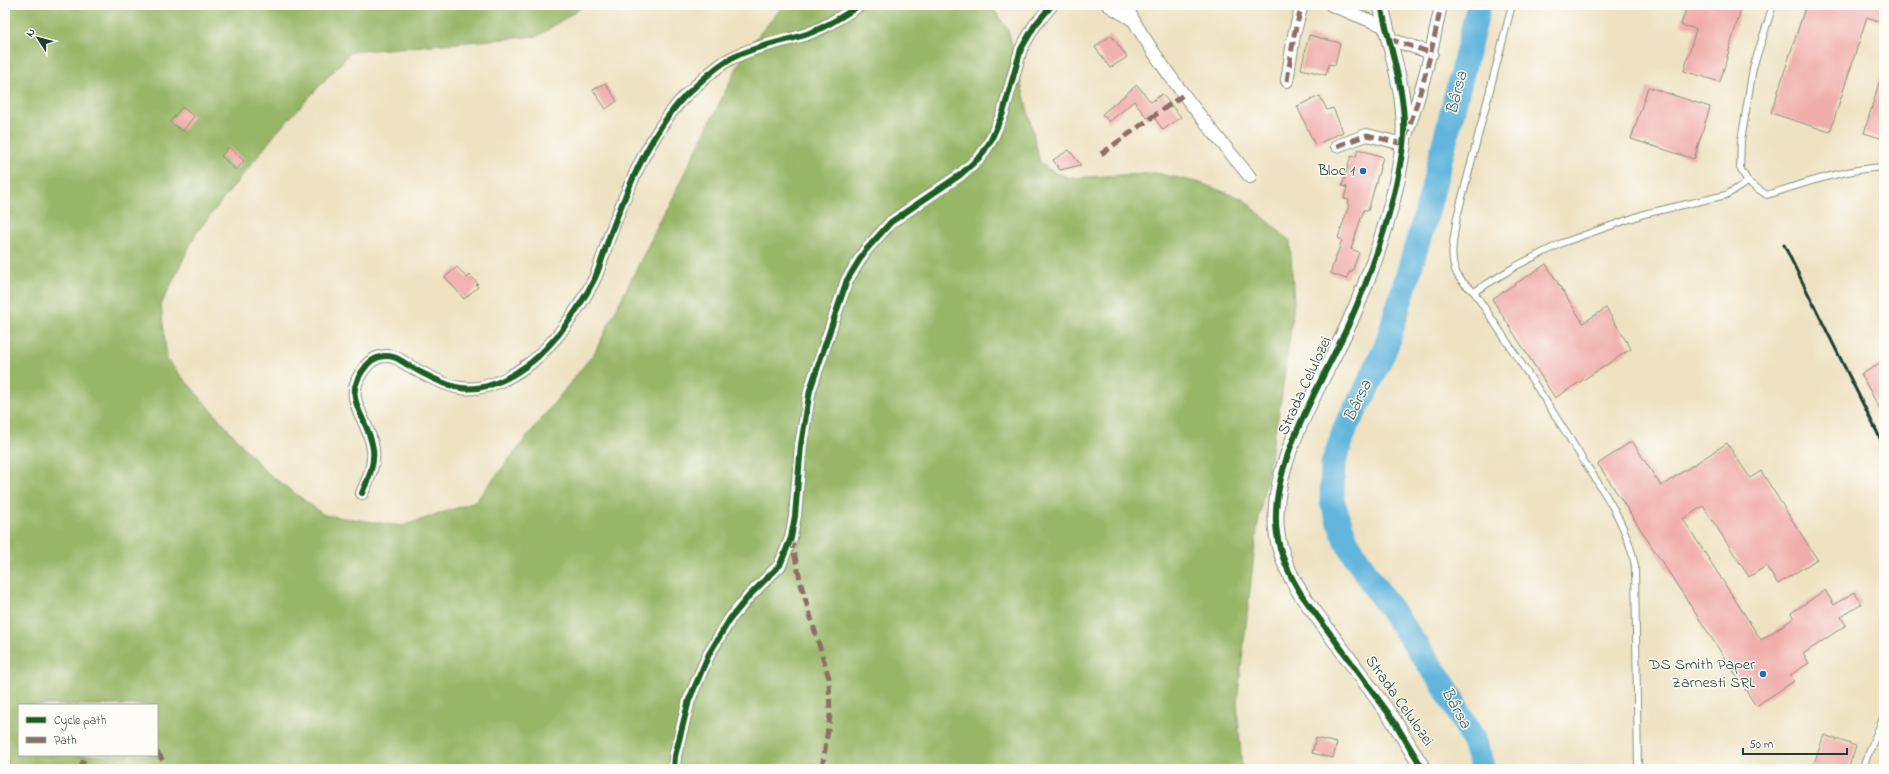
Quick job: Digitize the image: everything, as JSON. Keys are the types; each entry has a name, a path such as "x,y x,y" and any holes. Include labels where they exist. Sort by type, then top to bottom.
{"street":[{"path":"362,493 371,473 374,450 365,422 355,404 353,389 358,375 369,362 381,356 393,357 434,378 459,388 480,389 508,378 529,365 551,344 574,314 595,276 611,233 649,149 668,118 685,96 728,59 762,45 803,36 834,22 860,5"},
{"path":"674,769 675,756 689,700 709,654 730,620 749,596 780,565 791,538 795,516 801,445 810,390 847,280 865,251 891,222 960,175 981,156 991,140 1003,113 1021,49 1034,24 1052,5"},
{"path":"1108,5 1133,20"},
{"path":"1127,5 1133,20 1183,95 1250,177"},
{"path":"1287,81 1294,35 1302,5"},
{"path":"1331,5 1387,33 1432,53"},
{"name":"Strada Celulozei","path":"1381,5 1402,98 1404,121 1403,144"},
{"name":"Strada Celulozei","path":"1423,769 1392,718 1301,594 1291,577 1277,534 1276,511 1279,484 1288,456 1352,318 1375,260 1390,210 1403,144 1418,102 1432,53 1441,5"},
{"path":"1337,146 1367,135 1403,144"}],"lane":[{"path":"1512,5 1459,210 1453,245 1453,266 1460,279 1474,292 1616,512 1631,545 1635,566 1638,769"},
{"path":"1773,5 1753,68 1741,141 1740,168 1748,182 1767,195 1832,176 1872,167 1884,167"},
{"path":"1474,292 1516,266 1562,243 1644,214 1726,195 1748,182"},
{"path":"1862,769 1884,716"}],"green space":[{"path":"5,5 585,5 538,36 351,52 277,132 196,233 161,305 167,360 265,471 324,515 402,526 475,502 595,352 746,50 784,5 990,5 1008,29 1040,162 1062,176 1072,178 1156,173 1200,183 1243,199 1290,241 1294,303 1281,400 1257,529 1237,703 1242,769 5,769"}],"building":[{"path":"1687,5 1742,5 1720,82 1684,71 1696,29 1681,25"},
{"path":"1806,5 1884,5 1884,23 1867,17 1830,132 1771,113"},
{"path":"1111,35 1127,57 1110,68 1095,47"},
{"path":"1309,35 1340,43 1335,65 1329,64 1326,75 1301,69"},
{"path":"1881,76 1884,76 1884,139 1864,133"},
{"path":"605,83 617,101 606,109 593,90"},
{"path":"1137,85 1151,102 1162,94 1181,117 1163,130 1152,114 1147,118 1134,101 1109,122 1102,114"},
{"path":"1648,87 1710,107 1694,159 1631,139"},
{"path":"1320,96 1327,110 1333,108 1343,132 1315,145 1297,106"},
{"path":"182,107 194,116 183,131 170,122"},
{"path":"229,147 244,161 236,170 221,156"},
{"path":"1358,149 1383,157 1368,211 1364,209 1351,249 1359,252 1352,272 1350,271 1346,279 1330,273 1342,240 1338,238 1349,205 1349,200 1344,199 1347,187 1342,186 1351,156 1356,157"},
{"path":"1069,150 1081,165 1060,170 1053,160"},
{"path":"1546,264 1583,323 1606,308 1631,349 1555,398 1492,299"},
{"path":"457,267 467,278 470,275 478,284 476,285 478,287 464,299 445,277"},
{"path":"1884,362 1884,417 1861,374"},
{"path":"1632,441 1661,486 1727,443 1750,478 1761,471 1817,559 1778,584 1766,566 1749,577 1703,506 1683,519 1761,640 1794,618 1791,613 1825,590 1834,605 1854,592 1862,604 1841,617 1846,625 1803,654 1809,663 1790,675 1794,681 1756,706 1598,464"},
{"path":"1824,735 1856,746 1848,769 1812,769"},
{"path":"1316,738 1337,743 1333,758 1312,753"}],"waterway":[{"name":"Bârsa","path":"1479,5 1428,208 1387,344 1365,392 1346,426 1333,465 1332,501 1346,541 1372,583 1444,685 1472,737 1484,769"}],"railway":[{"path":"1784,245 1884,446"}],"marked path":[{"path":"1287,81 1294,35 1302,5"},
{"path":"1337,146 1367,135 1403,144 1425,75 1441,5"},
{"path":"1389,39 1432,53"},
{"path":"1101,154 1183,95"},
{"path":"791,539 802,588 829,678 830,716 822,769"},
{"path":"158,753 169,769"},
{"path":"80,769 86,756"}],"cycle path":[{"path":"362,493 372,467 373,449 366,426 357,407 355,388 359,377 369,363 382,356 390,356 399,359 441,382 461,388 479,388 487,386 511,376 531,363 559,334 587,293 595,278 617,217 641,161 661,127 685,96 713,71 730,59 756,48 801,36 816,30 831,23 860,5"},
{"path":"674,769 675,756 689,700 709,654 730,619 749,596 780,565 791,538 795,516 801,445 810,390 847,280 865,251 891,222 960,175 981,156 991,140 1003,113 1021,49 1035,25 1052,5"},
{"path":"1381,5 1398,75 1403,110 1403,146 1395,190 1383,234 1368,277 1351,319 1313,396 1289,452 1281,480 1276,507 1277,534 1280,550 1301,594 1392,718 1423,769"}],"place":[{"name":"Bloc 1","path":"1363,171"},
{"name":"DS Smith Paper Zarnesti SRL","path":"1763,674"}]}
